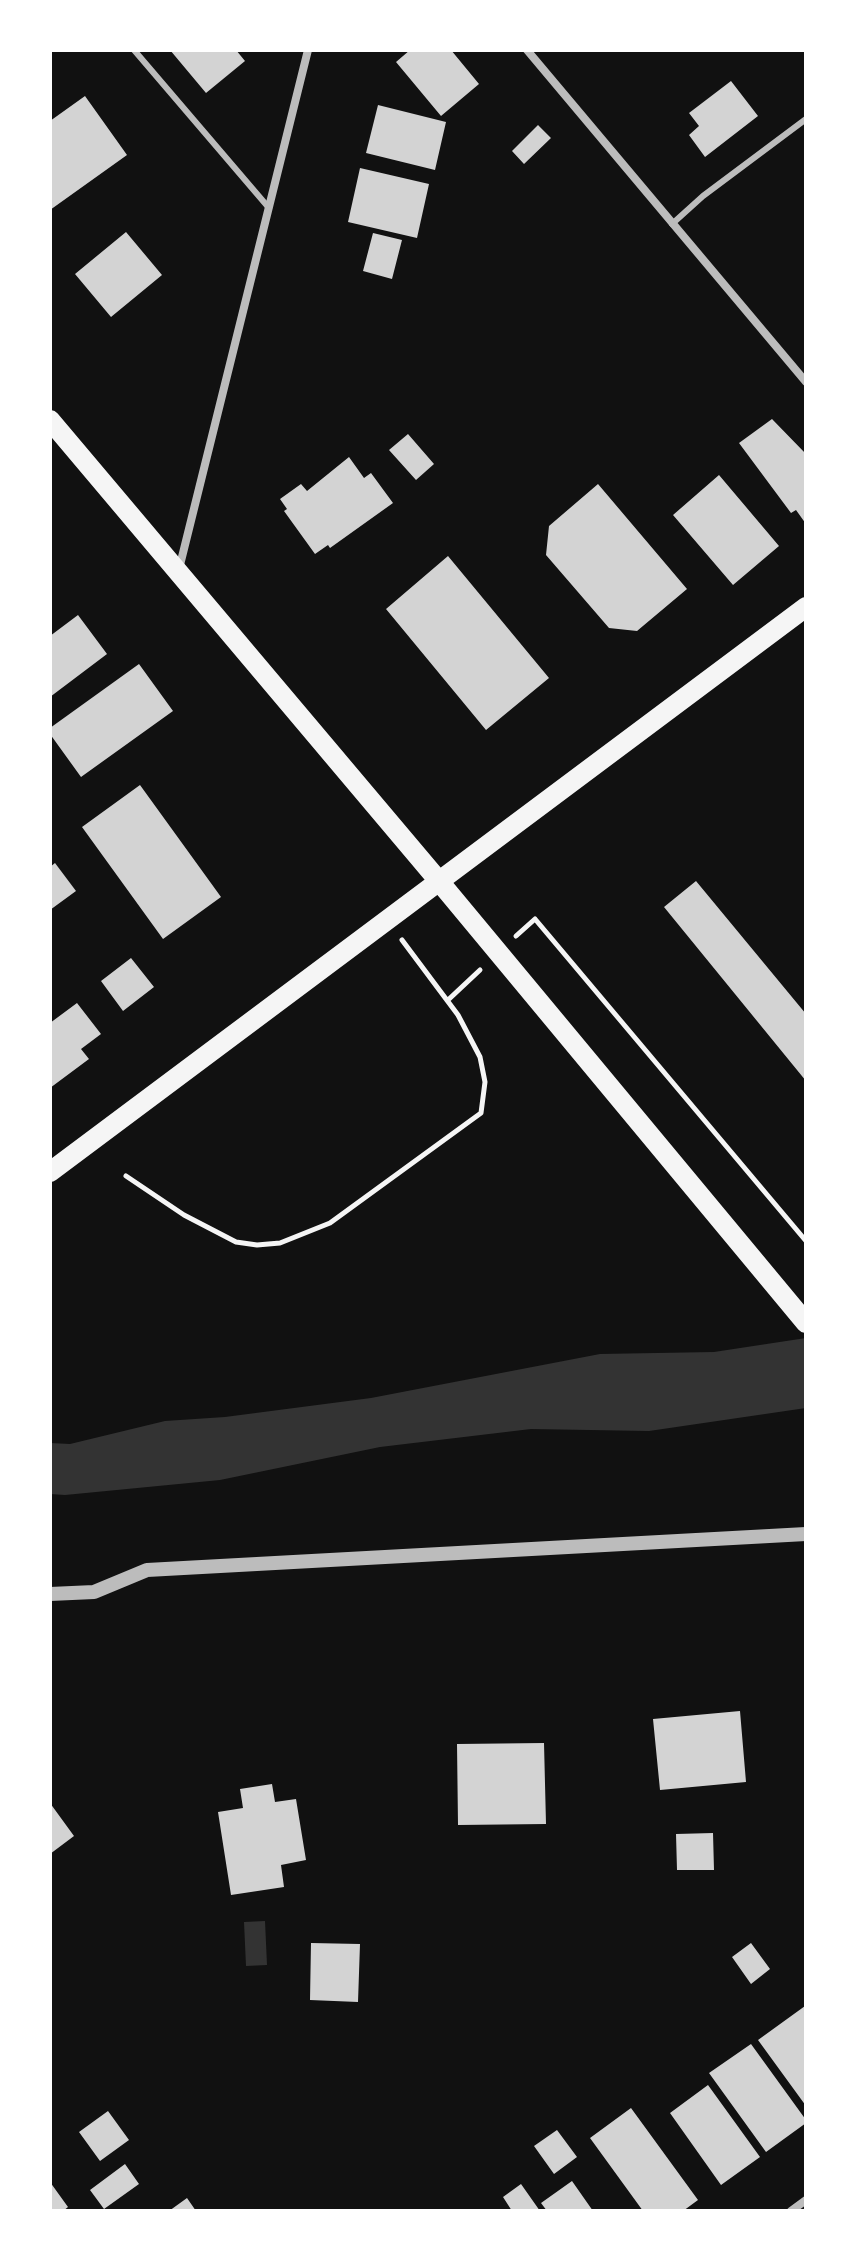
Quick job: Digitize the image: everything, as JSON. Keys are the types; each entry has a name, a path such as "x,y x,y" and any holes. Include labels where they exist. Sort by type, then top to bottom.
{"main road":[{"path":"50,420 806,1323"},
{"path":"50,1172 806,607"}],"street":[{"path":"178,574 308,50"},
{"path":"527,50 806,382"},
{"path":"50,1594 94,1592 147,1570 806,1534"},
{"path":"791,2211 806,2200"}],"lane":[{"path":"134,50 269,208"},
{"path":"672,224 703,196 806,119"}],"path":[{"path":"535,919 806,1241"},
{"path":"126,1176 184,1215 236,1242 257,1245 280,1243 330,1223 481,1113 485,1082 480,1057 458,1015 415,957"}],"shaded area":[{"path":"806,1338 806,1408 649,1431 531,1429 380,1447 220,1480 50,1494 50,1443 70,1444 165,1421 225,1417 371,1398 600,1354 714,1352"},
{"path":"265,1921 267,1965 246,1966 244,1922"}],"building":[{"path":"170,50 236,50 245,61 206,93"},
{"path":"410,50 451,50 479,84 441,116 396,62"},
{"path":"731,81 758,116 705,157 689,135 699,126 689,113"},
{"path":"85,96 127,155 50,210 50,121"},
{"path":"378,105 446,122 435,170 366,153"},
{"path":"538,125 551,138 524,164 512,151"},
{"path":"360,168 429,184 417,238 348,222"},
{"path":"126,232 162,275 111,317 75,274"},
{"path":"373,233 402,240 392,279 363,271"},
{"path":"772,419 806,454 806,524 796,510 791,513 739,443"},
{"path":"408,434 434,464 416,480 389,450"},
{"path":"349,457 364,478 371,473 393,503 330,548 328,545 315,554 284,511 287,509 280,499 301,484 307,491"},
{"path":"719,475 779,546 733,585 673,515"},
{"path":"598,484 687,589 637,631 609,628 546,555 549,526"},
{"path":"448,556 549,678 486,730 386,609"},
{"path":"78,615 107,654 50,697 50,636"},
{"path":"139,664 173,711 81,777 50,734 50,728"},
{"path":"140,785 221,897 163,939 82,827"},
{"path":"55,863 76,891 50,910 50,867"},
{"path":"696,881 806,1014 806,1081 664,907"},
{"path":"131,958 154,987 123,1011 101,981"},
{"path":"77,1003 101,1034 81,1049 89,1059 50,1088 50,1023"},
{"path":"740,1711 746,1782 660,1790 653,1719"},
{"path":"544,1743 546,1824 458,1825 457,1744"},
{"path":"272,1784 275,1802 296,1799 306,1860 281,1865 284,1887 231,1895 218,1812 243,1808 240,1789"},
{"path":"50,1803 74,1836 50,1854"},
{"path":"713,1833 714,1870 677,1870 676,1834"},
{"path":"311,1943 360,1944 358,2002 310,2000"},
{"path":"751,1943 770,1969 751,1984 732,1957"},
{"path":"806,2008 806,2106 758,2040"},
{"path":"751,2044 806,2120 766,2152 709,2073"},
{"path":"708,2085 760,2157 721,2185 670,2113"},
{"path":"631,2108 698,2200 683,2211 643,2211 590,2138"},
{"path":"108,2111 129,2140 100,2161 79,2132"},
{"path":"557,2130 577,2157 554,2174 534,2146"},
{"path":"125,2164 139,2184 104,2209 90,2190"},
{"path":"572,2181 593,2211 547,2211 541,2203"},
{"path":"50,2182 68,2207 63,2211 50,2211"},
{"path":"521,2184 540,2211 512,2211 503,2197"},
{"path":"187,2198 196,2211 169,2211"}]}
